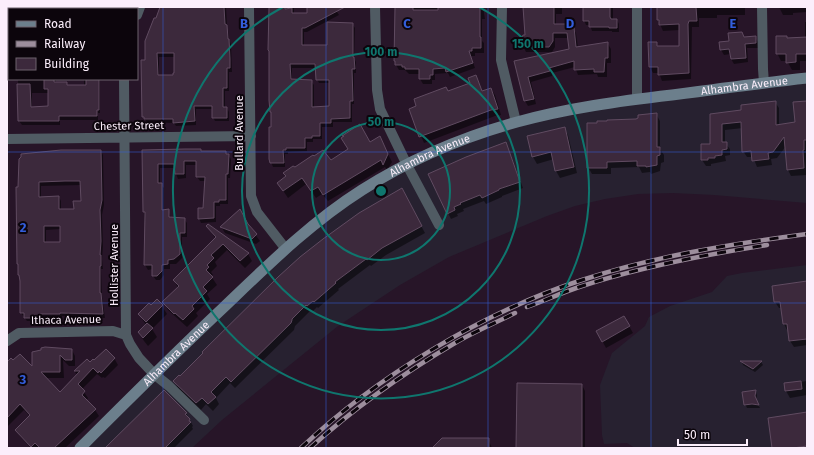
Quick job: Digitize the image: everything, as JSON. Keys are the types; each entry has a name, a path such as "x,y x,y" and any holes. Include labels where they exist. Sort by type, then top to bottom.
{"main road":[{"name":"Alhambra Avenue","path":"80,448 154,374 285,248 330,212 363,190 407,165 445,147 516,122 562,111 636,99 807,78"}],"street":[{"name":"Bullard Avenue","path":"249,7 251,196 257,212 285,248"},
{"path":"375,7 377,90 380,109 407,165 439,224"},
{"path":"502,7 501,60 516,122"},
{"path":"636,99 637,7"},
{"path":"762,7 764,83"},
{"name":"Hollister Avenue","path":"124,80 126,335 139,358 154,374 169,386 204,420"},
{"name":"Chester Street","path":"7,139 251,136"},
{"name":"Ithaca Avenue","path":"7,340 19,334 113,331 126,335"}],"shaded area":[{"path":"807,80 807,203 673,193 638,194 605,199 575,206 547,216 449,257 400,285 338,326 222,420 192,448 85,448 289,249 354,200 410,168 480,135 558,113"},
{"path":"807,265 807,448 635,448 627,443 604,444 602,435 600,385 612,353 645,326 649,317 670,306 712,292 727,276"}],"building":[{"path":"160,7 224,7 225,24 227,25 229,39 230,59 230,68 227,68 227,88 223,88 223,107 227,107 227,118 212,118 212,106 194,106 195,121 173,123 173,119 144,119 144,117 142,117 141,60 145,60 145,41 154,18 156,18","holes":["157,53 174,53 173,75 158,75"]},
{"path":"269,7 285,7 285,9 292,8 292,13 307,13 307,7 345,7 305,28 302,28 302,45 327,45 327,22 353,23 353,57 355,69 352,69 353,101 350,101 350,118 331,119 331,123 320,123 320,136 305,138 305,148 286,148 286,150 283,150 284,163 270,163 269,159 269,127 271,127 271,112 269,100","holes":["290,64 315,64 316,80 329,80 329,106 312,107 312,80 291,79"]},
{"path":"395,7 413,7 413,10 438,10 438,7 480,7 481,48 472,48 472,51 469,51 473,63 446,72 445,68 433,69 433,75 430,75 430,79 419,79 419,69 405,69 402,65 395,65"},
{"path":"523,7 554,7 554,24 567,24 567,27 574,27 576,47 608,42 608,58 605,58 604,72 594,72 594,69 574,70 574,61 549,68 550,71 528,77 534,99 524,101 514,61 569,49 567,33 553,33 553,41 549,47 522,47 522,37 525,35"},
{"path":"583,7 610,7 610,17 611,19 617,19 617,28 589,27 589,21 583,21"},
{"path":"657,7 696,7 697,21 689,21 688,24 689,73 658,75 658,67 649,67 648,42 657,42 657,46 679,46 679,24 659,25 659,20 657,20"},
{"path":"742,32 744,37 756,36 756,43 745,44 746,58 731,59 729,49 720,50 719,42 729,41 728,33"},
{"path":"776,36 787,36 787,38 807,37 807,54 796,54 796,62 786,63 786,54 776,54"},
{"path":"476,75 482,91 491,88 498,109 491,110 419,137 409,109 416,106 414,99 446,87 448,91 470,83 468,78"},
{"path":"44,80 67,82 67,85 86,85 86,80 99,80 99,110 97,110 97,116 59,116 59,121 18,121 17,84 30,84 31,107 48,106 48,89 44,89"},
{"path":"776,101 776,125 795,122 793,102 807,101 807,140 804,140 803,150 804,168 787,170 784,137 773,152 768,153 769,159 752,161 751,151 742,152 741,122 722,124 722,142 727,142 727,149 722,150 722,155 715,156 715,158 701,160 701,144 710,144 710,114 741,110 741,105"},
{"path":"657,113 657,147 660,147 660,155 657,156 657,165 646,167 637,166 637,161 607,162 607,168 587,168 587,123 597,123 597,121 607,120 636,119 638,118 638,115"},
{"path":"360,124 370,142 380,136 388,154 383,165 381,160 323,195 318,187 311,191 302,178 283,191 277,183 286,176 283,173 323,150 331,160 348,149 341,138 344,136 342,136"},
{"path":"565,127 574,167 555,171 551,152 532,157 527,136"},
{"path":"506,142 520,182 499,189 482,198 480,195 460,203 461,204 454,207 455,210 447,214 428,174 466,157"},
{"path":"201,149 201,151 226,151 226,154 229,154 228,174 226,174 226,200 214,202 214,218 198,219 198,208 203,208 205,177 196,177 196,161 184,161 184,174 175,174 174,164 158,164 158,183 162,183 162,210 169,209 169,217 185,218 185,233 180,233 180,254 174,259 168,260 168,264 162,265 162,271 157,276 152,276 152,265 144,265 145,212 143,212 142,150"},
{"path":"61,150 101,150 102,200 100,210 100,293 103,314 40,314 40,318 24,318 24,313 20,313 20,281 17,264 16,187 18,187 19,159 21,154","holes":["80,181 81,201 73,201 74,209 59,209 59,196 39,197 39,182","44,226 60,226 60,242 44,242"]},
{"path":"402,188 422,226 382,248 335,282 336,283 314,302 313,301 307,306 306,305 292,319 291,323 231,382 226,377 211,392 216,397 208,404 202,398 196,403 173,381 179,375 180,376 203,353 202,352 300,257 359,213"},
{"path":"240,209 248,224 257,234 252,239 220,227"},
{"path":"208,224 249,253 240,261 223,244 211,255 214,258 207,265 209,267 206,270 213,277 203,287 207,291 192,306 194,309 183,320 175,313 174,314 162,302 179,286 173,280 216,237 206,226"},
{"path":"807,281 807,339 789,341 787,324 783,324 780,302 774,302 772,286"},
{"path":"157,299 163,305 146,322 138,314 149,303 151,305"},
{"path":"624,316 630,326 602,342 596,331"},
{"path":"147,323 153,328 143,338 138,332"},
{"path":"41,348 72,349 72,360 65,360 60,355 60,372 41,372 60,392 80,371 74,371 87,359 90,362 93,359 94,360 106,349 115,358 101,373 99,371 98,373 93,368 78,384 85,391 82,395 96,409 54,448 40,448 35,443 31,447 15,430 30,415 20,404 7,418 7,362 11,358 13,360 20,354 32,366 32,352 41,350"},
{"path":"740,361 762,361 753,369"},
{"path":"801,381 802,389 785,391 784,383"},
{"path":"517,383 582,384 582,448 516,448"},
{"path":"164,390 187,413 185,414 191,422 165,448 105,448"},
{"path":"756,390 755,396 759,405 744,405 742,392"},
{"path":"807,412 807,446 772,448 768,418"},
{"path":"442,438 489,438 489,448 432,448"}],"railway":[{"path":"301,448 363,396 432,349 469,328 545,293 582,280 637,264 693,252 807,234"},
{"path":"527,307 579,287 625,273 695,257 767,245"},
{"path":"310,448 362,405 417,366 462,339 515,313"}]}
